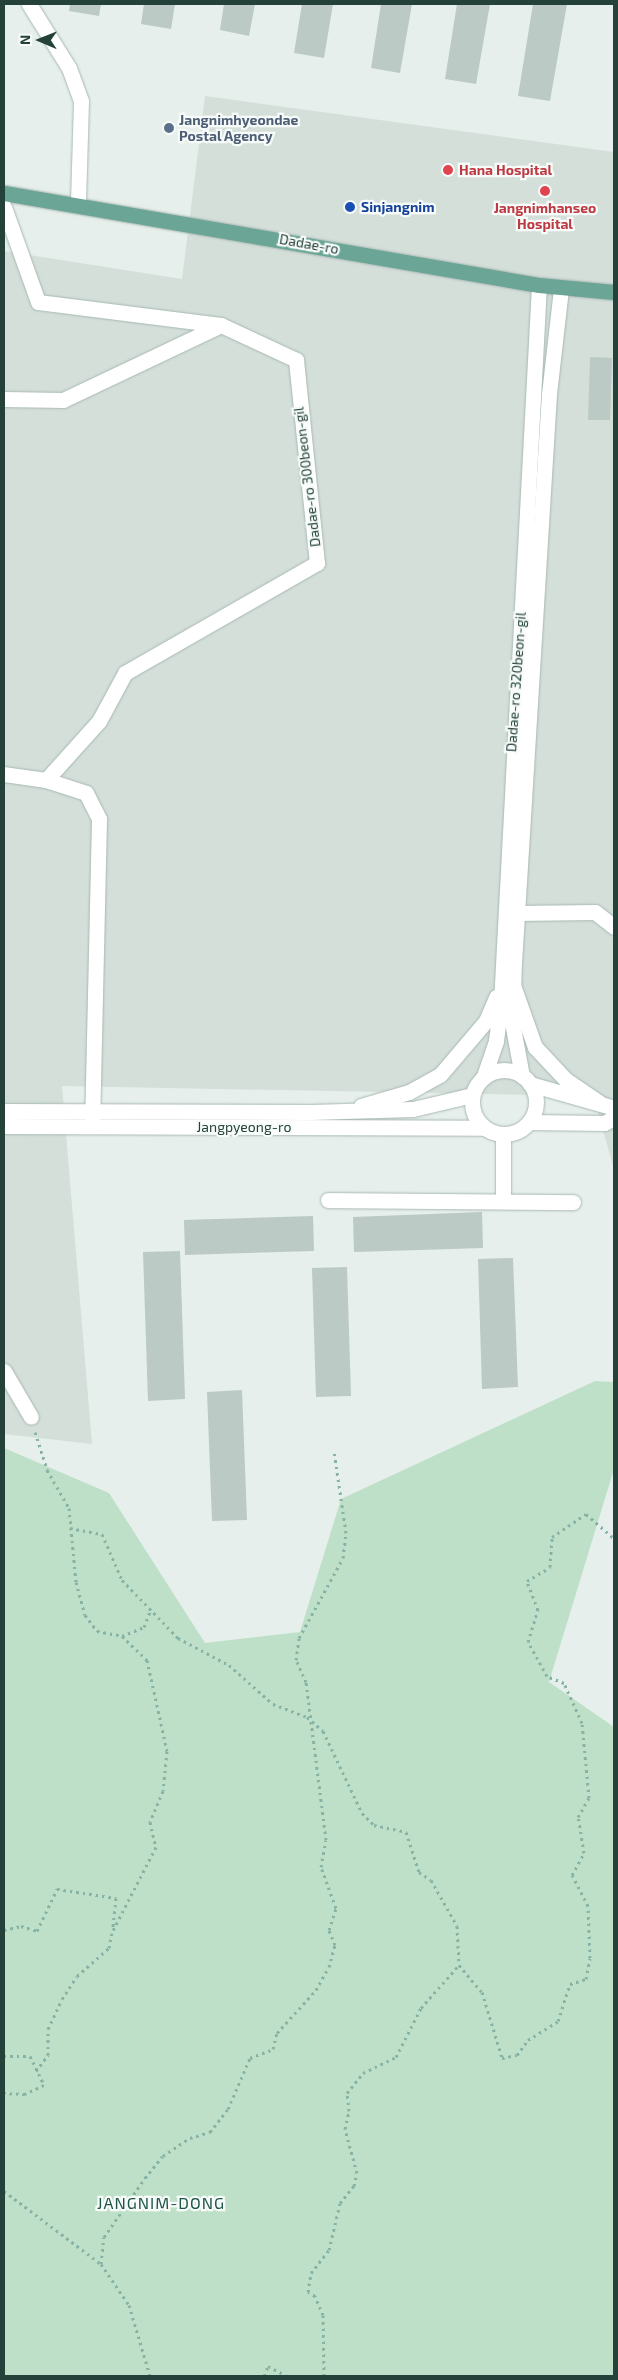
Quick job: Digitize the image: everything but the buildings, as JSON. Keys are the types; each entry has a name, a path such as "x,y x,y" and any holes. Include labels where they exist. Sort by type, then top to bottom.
{"main road":[{"name":"Dadae-ro","path":"4,193 78,204 539,285 614,292"}],"street":[{"path":"28,4 68,68 81,101 78,204"},
{"name":"Dadae-ro 300beon-gil","path":"4,207 38,302 221,325 296,360 317,563 125,673 99,722 46,780"},
{"name":"Dadae-ro 320beon-gil","path":"526,1080 514,1045 507,985 539,285"},
{"name":"Dadae-ro 320beon-gil","path":"484,1076 496,1040 507,985 516,914 549,394 561,288"},
{"path":"4,399 63,400 221,325"},
{"path":"4,774 46,780 86,793 98,819 92,1125"},
{"path":"516,914 595,912 614,927"},
{"path":"507,985 535,1047 566,1080 599,1102 614,1108"},
{"path":"352,1111 409,1092 440,1075 486,1021 507,985"},
{"path":"526,1080 536,1103 529,1122 518,1132 503,1134 484,1128 474,1116 472,1095 484,1076 505,1070 577,1100 599,1102"},
{"name":"Jangpyeong-ro","path":"4,1111 352,1111 413,1108 472,1095"},
{"path":"529,1122 604,1123 614,1118"},
{"name":"Jangpyeong-ro","path":"4,1126 484,1128"},
{"path":"503,1134 503,1200"},
{"path":"328,1200 573,1202"},
{"path":"4,1371 31,1417"}],"path":[{"path":"31,1417 47,1470 69,1508 70,1528 86,1615 97,1630 122,1636 147,1660 167,1751 163,1792 150,1822 156,1847 111,1934"},
{"path":"101,2264 104,2237 145,2178 163,2156 190,2138 210,2132 228,2109 250,2058 273,2049 277,2033 316,1990 329,1967 335,1945 329,1930 336,1908 321,1867 326,1840 308,1716 306,1682 296,1660 299,1638 342,1558 346,1534 334,1451"},
{"path":"70,1528 102,1534 122,1580 178,1638 229,1665 273,1704 308,1716 323,1731 362,1813 374,1825 406,1832 419,1872 431,1880 457,1926 459,1965 482,1992 502,2058 516,2055 528,2040 558,2021 570,1984 586,1979 588,1906 572,1875 584,1853 578,1817 589,1798 582,1722 564,1682 547,1676 528,1642 538,1610 526,1581 550,1567 552,1537 586,1514 614,1538"},
{"path":"122,1636 144,1627 150,1611"},
{"path":"4,1930 21,1926 37,1932 57,1889 116,1898 109,1948 78,1976 62,1999 48,2029 48,2055 36,2071"},
{"path":"324,2376 323,2315 315,2296 308,2292 312,2273 329,2250 340,2203 354,2186 357,2173 345,2128 347,2093 364,2073 396,2057 421,2008 459,1965"},
{"path":"4,2056 30,2056 44,2085 25,2094 4,2093"},
{"path":"4,2191 101,2264 129,2305 150,2376"},
{"path":"264,2376 268,2366 287,2376"}],"shaded area":[{"path":"205,96 614,152 614,1169 593,1096 62,1086 92,1444 4,1434 4,251 182,279"}],"green space":[{"path":"595,1381 614,1382 614,1469 549,1682 614,1727 614,2376 4,2376 4,1448 109,1493 205,1643 300,1632 341,1499"}],"place":[{"name":"Jangnimhyeondae Postal Agency","path":"169,128"},
{"name":"Hana Hospital","path":"448,170"},
{"name":"Jangnimhanseo Hospital","path":"545,191"},
{"name":"Sinjangnim","path":"350,207"}],"district":[{"name":"JANGNIM-DONG","path":"161,2203"}]}
